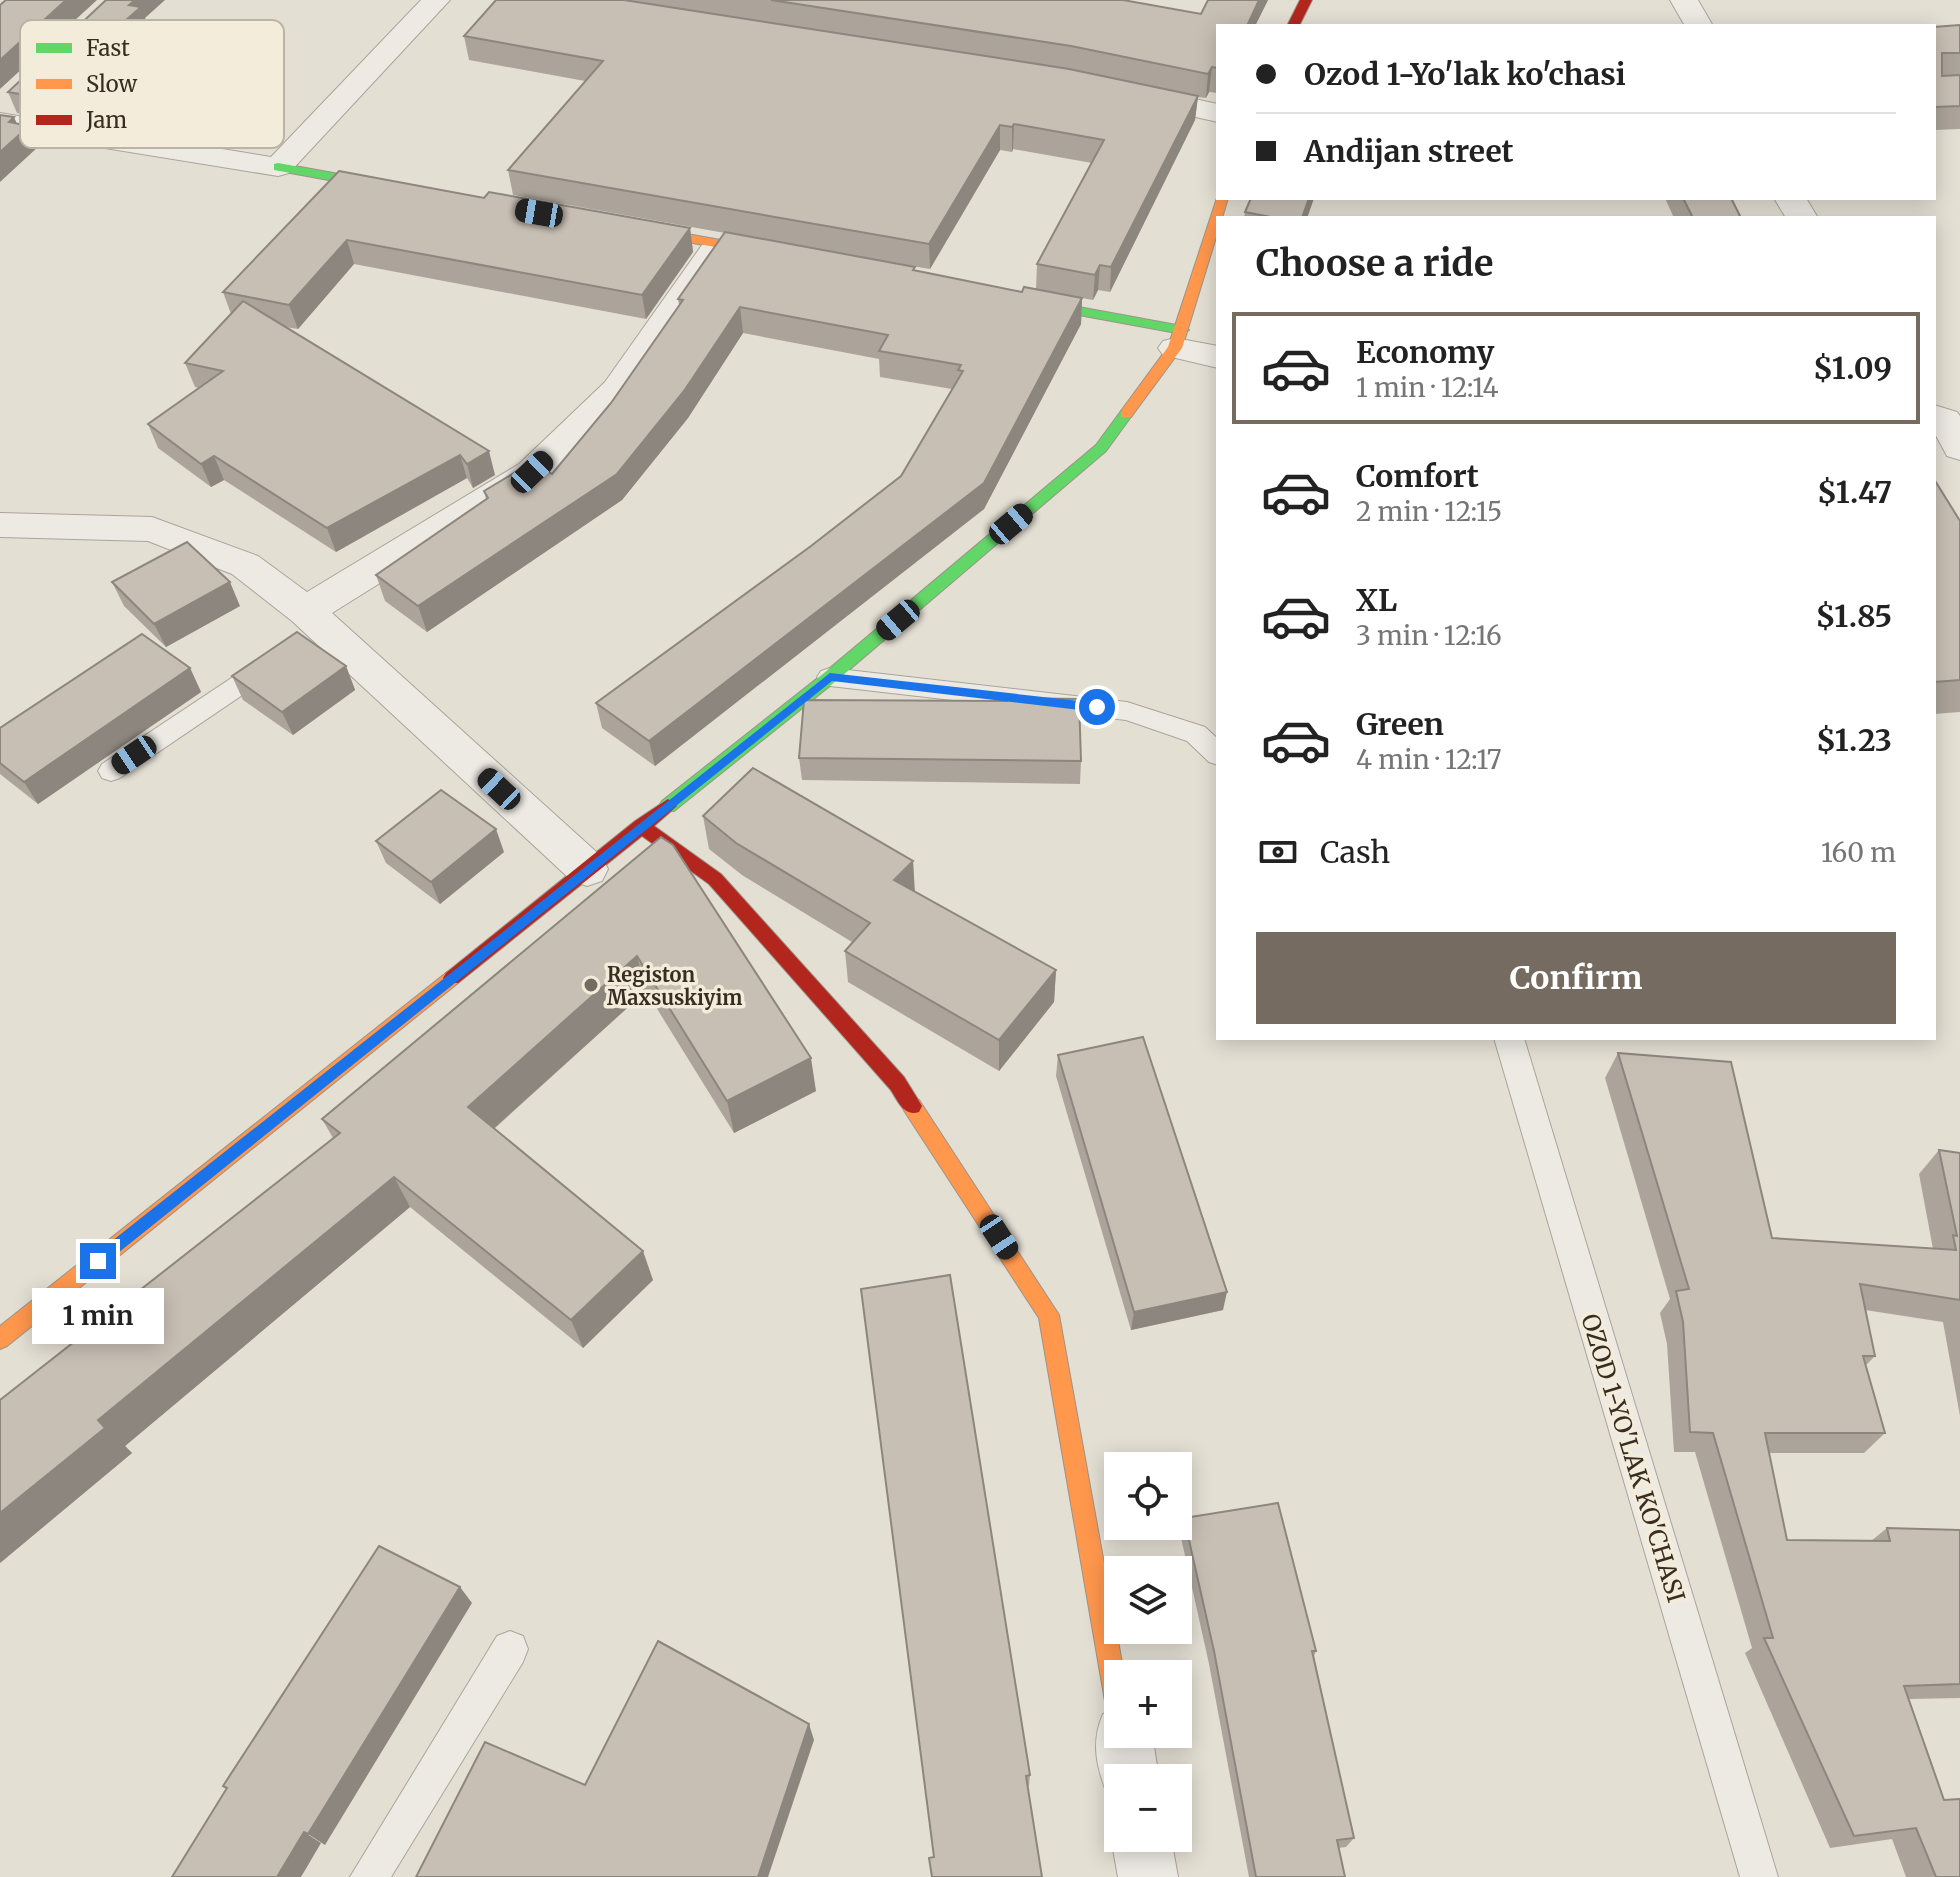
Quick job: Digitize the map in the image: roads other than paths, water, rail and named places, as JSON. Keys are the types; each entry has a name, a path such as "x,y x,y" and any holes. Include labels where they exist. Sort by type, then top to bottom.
{"street":[{"path":"278,167 436,0"},
{"path":"1294,24 1306,0"},
{"path":"1684,0 1698,24"},
{"path":"1114,91 1216,113"},
{"path":"187,148 417,192"},
{"path":"0,1339 830,677 1101,448 1178,339 1216,217"},
{"path":"614,226 797,258"},
{"path":"303,635 532,472 617,390 719,243"},
{"path":"1000,296 1178,339 1216,356"},
{"path":"0,525 152,529 245,565 303,635 587,869"},
{"path":"641,826 715,879 897,1083 1049,1315 1110,1660"},
{"path":"1144,1852 1148,1877"}],"lane":[{"path":"111,771 303,635"},
{"path":"830,677 1127,711 1196,734 1216,753"},
{"name":"OZOD 1-YO'LAK KO'CHASI","path":"1510,1040 1759,1877"},
{"path":"369,1877 510,1649"}],"place":[{"name":"Registon Maxsuskiyim","path":"591,985"}]}
